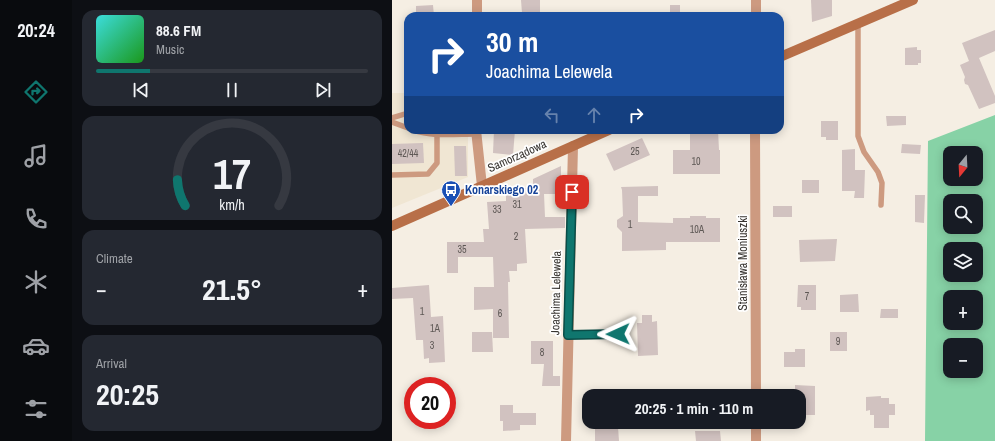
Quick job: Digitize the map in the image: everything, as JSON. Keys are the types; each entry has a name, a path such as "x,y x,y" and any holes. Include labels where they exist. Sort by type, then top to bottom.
{"street":[{"path":"477,0 477,12"},
{"path":"756,0 756,12"},
{"path":"784,56 914,0"},
{"path":"476,134 482,186"},
{"name":"Samorządowa","path":"392,226 600,134"},
{"name":"Stanisława Moniuszki","path":"756,134 756,389"},
{"name":"Joachima Lelewela","path":"566,441 572,146"},
{"path":"756,429 756,441"}],"lane":[{"path":"858,25 858,136 864,152 878,172 882,183 881,205"},
{"path":"392,118 404,114"},
{"path":"392,122 404,126"},
{"path":"392,175 428,174 437,163 437,134"},
{"path":"568,335 618,334"}],"shaded area":[{"path":"392,93 404,93 404,134 468,134 468,177 392,208"}],"green space":[{"path":"995,115 995,441 925,441 928,141"}],"building":[{"path":"521,0 540,0 540,12 522,12"},
{"path":"811,0 832,0 832,16 812,22"},
{"path":"433,5 434,12 416,12 416,6"},
{"path":"670,5 680,5 680,12 670,12"},
{"path":"995,30 995,51 979,58 995,96 995,103 979,109 968,85 965,84 965,77 960,65 969,61 962,43"},
{"path":"917,47 917,50 921,50 921,63 918,63 918,65 905,65 905,48"},
{"path":"886,116 906,116 906,125 887,126"},
{"path":"821,121 838,121 838,140 826,140 826,137 821,137"},
{"path":"494,134 515,134 513,155 493,153"},
{"path":"690,134 718,134 720,174 673,174 673,150 690,150"},
{"path":"642,138 650,155 614,171 606,154"},
{"path":"423,143 424,163 392,164 392,144"},
{"path":"902,144 921,145 920,154 901,153"},
{"path":"454,146 466,146 467,176 455,176"},
{"path":"855,149 855,170 865,170 864,198 854,198 855,191 842,191 842,150"},
{"path":"561,166 561,189 557,189 557,194 544,194 545,217 565,217 565,228 525,229 527,263 517,264 517,271 509,271 509,338 493,338 493,309 474,310 474,287 494,287 493,257 458,257 458,273 447,273 447,242 484,242 483,229 489,229 487,202 506,201 506,189 533,188 533,179"},
{"path":"802,180 819,180 819,193 802,193"},
{"path":"658,186 658,196 638,196 638,222 673,223 673,218 690,218 690,216 720,218 720,242 666,242 666,250 622,251 622,232 617,227 617,220 623,216 621,187"},
{"path":"915,195 925,195 924,223 915,222"},
{"path":"773,206 792,206 792,217 773,217"},
{"path":"837,239 835,261 800,262 799,240"},
{"path":"429,285 431,317 443,316 445,362 429,363 429,358 424,359 423,340 416,340 413,298 392,299 392,288"},
{"path":"798,285 816,285 816,310 801,310 801,307 797,307"},
{"path":"858,294 859,312 840,312 840,295"},
{"path":"881,309 898,309 898,318 880,318"},
{"path":"642,315 652,315 652,322 657,321 658,355 638,356 637,323 642,323"},
{"path":"472,332 492,332 493,352 472,352"},
{"path":"830,332 847,332 847,351 830,351"},
{"path":"531,341 553,341 553,376 560,376 560,386 542,386 544,364 531,364"},
{"path":"795,349 805,349 805,367 784,367 784,352 795,352"},
{"path":"795,385 815,386 815,415 806,415 806,389 795,389"},
{"path":"881,396 881,398 889,398 889,404 895,404 895,415 889,415 889,428 874,428 874,415 870,415 870,410 866,411 866,397"},
{"path":"500,405 513,405 513,413 536,413 536,425 520,425 520,430 503,431 503,421 500,421"},
{"path":"595,429 618,429 619,441 595,441"},
{"path":"695,431 720,431 721,441 696,441"}],"place":[{"name":"Konarskiego 02","path":"451,207"}],"route":[{"path":"572,192 568,335 618,334"}]}
